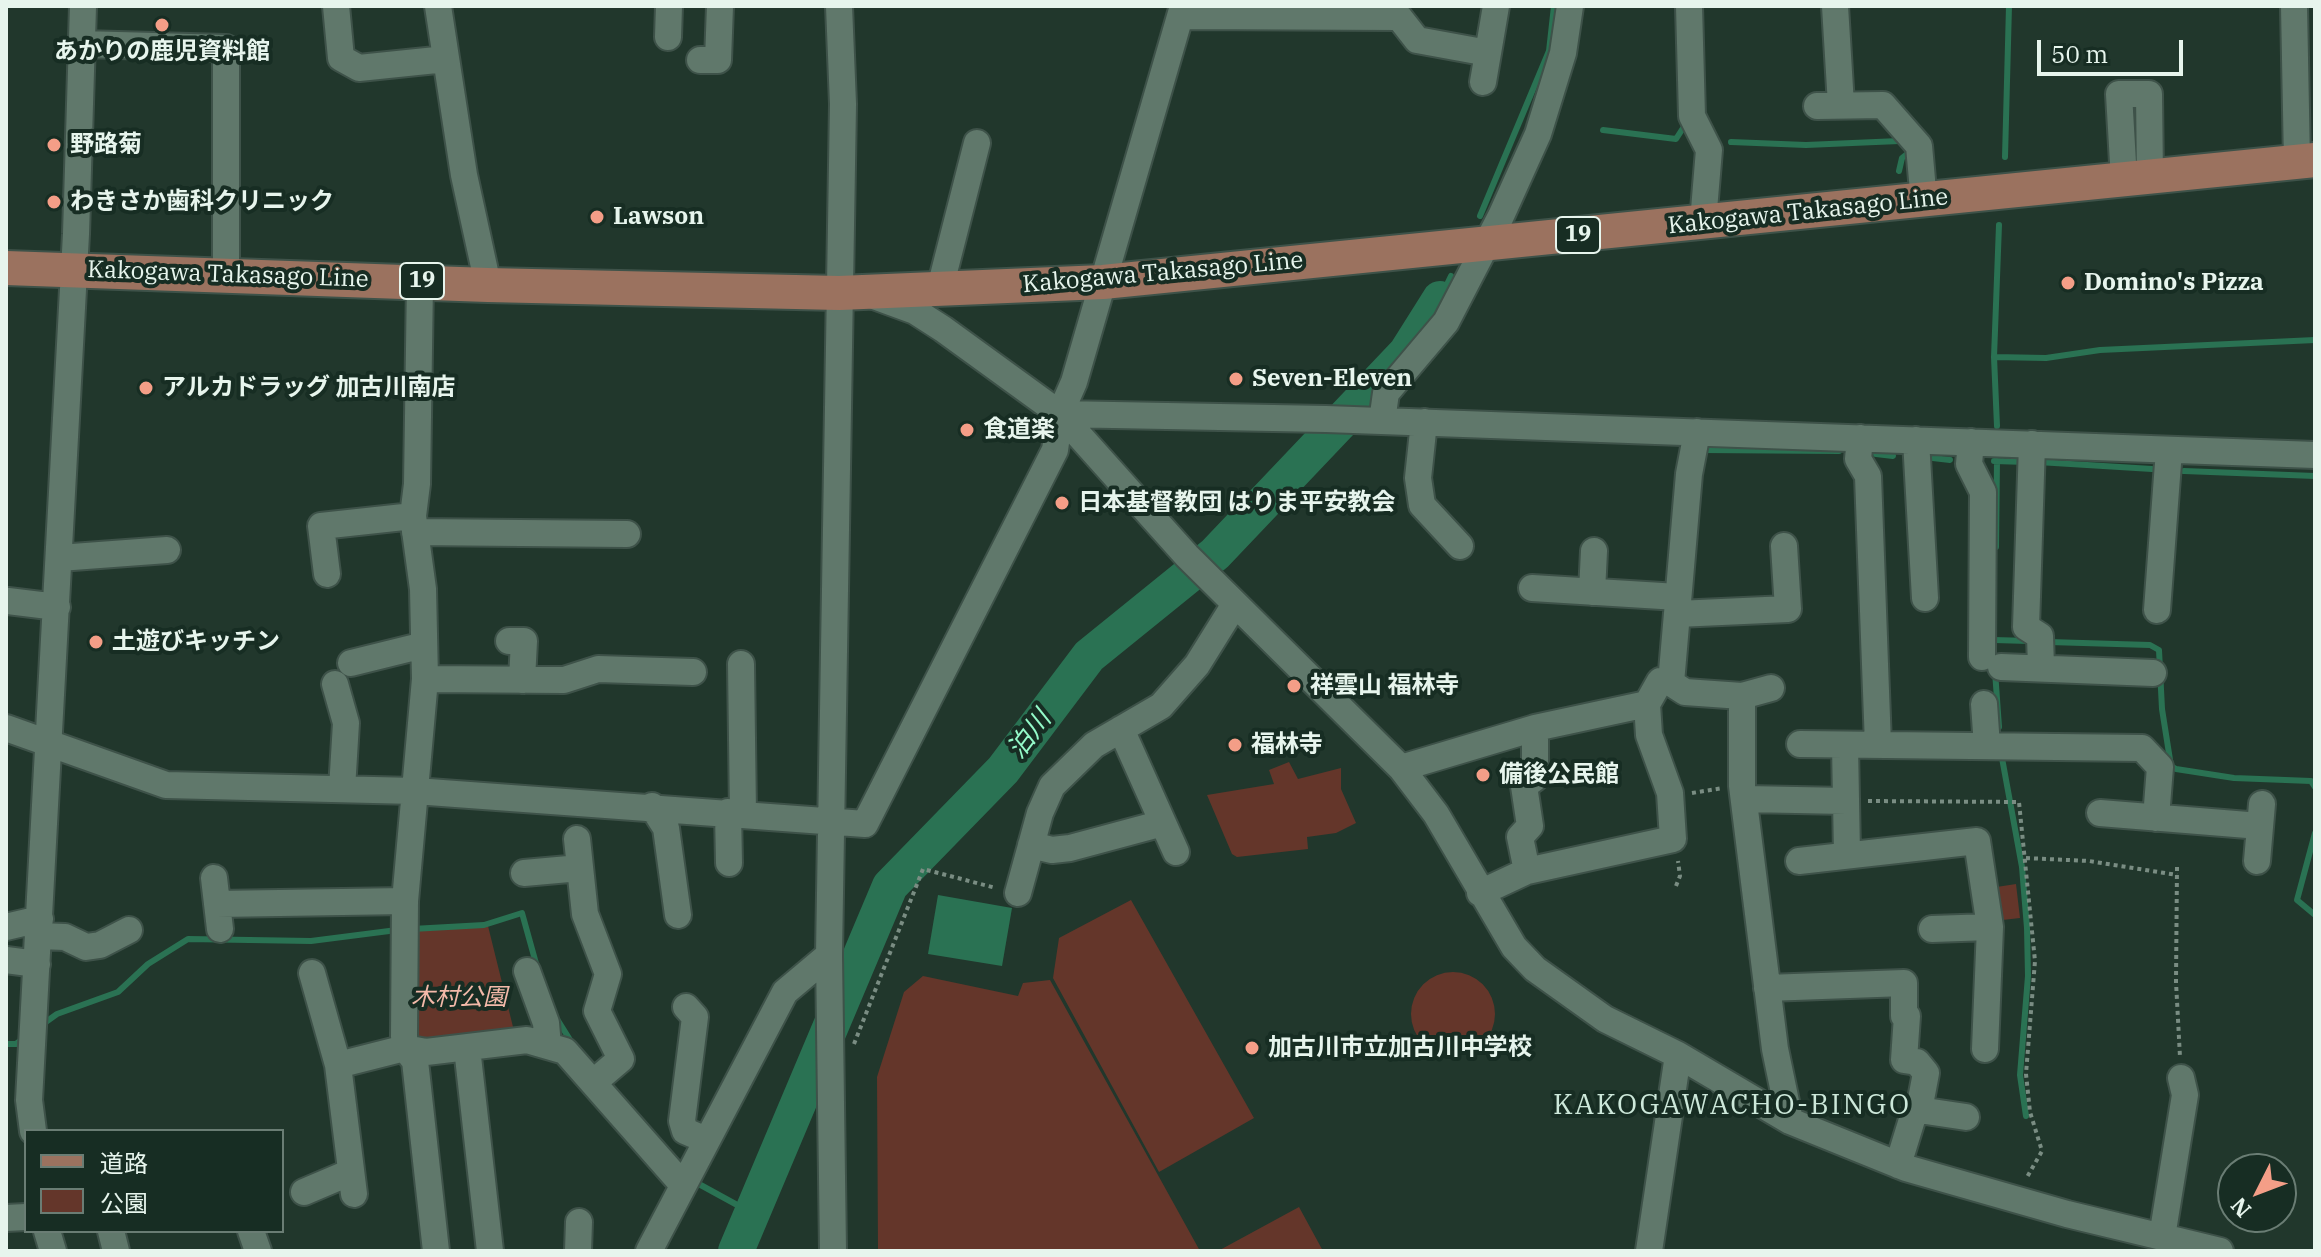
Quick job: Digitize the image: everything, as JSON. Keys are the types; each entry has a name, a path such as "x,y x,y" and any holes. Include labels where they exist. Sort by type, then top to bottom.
{"main road":[{"name":"Kakogawa Takasago Line","path":"6,268 488,285 839,293 1103,282 1924,202 2306,161"}],"street":[{"path":"33,1129 29,1100 74,270 83,6"},
{"path":"336,6 341,58 359,68 446,59"},
{"path":"438,6 464,175 488,285"},
{"path":"668,37 669,6"},
{"path":"700,60 718,60 720,6"},
{"path":"833,1251 829,955 843,104 839,6"},
{"path":"1483,82 1496,6"},
{"path":"1381,421 1386,393 1446,322 1538,134 1563,53 1570,6"},
{"path":"1689,6 1692,116 1709,150 1703,222"},
{"path":"1835,6 1829,105 1883,105 1919,146 1924,202"},
{"path":"2294,6 2306,161"},
{"path":"6,728 166,785 415,791 735,812 865,824 1055,450 1060,414 1074,382 1183,11 1351,10 1399,17 1417,40 1488,53"},
{"path":"82,44 226,48 226,275"},
{"path":"940,288 977,143"},
{"path":"420,281 414,524 423,589 425,679 405,901 405,1048 415,1061 436,1251"},
{"path":"839,293 878,297 915,311 980,353 1035,399 1060,414 1195,565 1401,768 1436,814 1514,947 1535,969 1605,1019 1678,1055 1790,1121 1898,1165 2220,1251"},
{"path":"1060,414 1424,422 1971,442 2032,456 2169,450 2315,455"},
{"path":"1424,422 1418,478 1422,505 1460,546"},
{"path":"1671,683 1689,474 1697,432"},
{"path":"1860,438 1858,459 1868,476 1878,745"},
{"path":"1916,440 1911,520 1916,585"},
{"path":"1971,442 1969,464 1983,492 1972,605 1992,662 2041,651 2153,673"},
{"path":"2157,610 2169,450"},
{"path":"2032,456 2026,627 2041,651"},
{"path":"327,574 321,526 414,524 627,534"},
{"path":"1532,588 1592,592 1678,606 1788,609 1784,546"},
{"path":"59,558 167,550"},
{"path":"1592,592 1594,551"},
{"path":"8,601 57,607"},
{"path":"1018,893 1052,786 1094,745 1161,706 1197,665 1235,604"},
{"path":"509,641 524,641 522,680"},
{"path":"351,663 424,645"},
{"path":"729,863 735,812 741,664"},
{"path":"425,679 564,680 598,669 693,672"},
{"path":"1480,893 1527,871 1673,839 1670,793 1649,735 1647,704 1660,681 1671,683 1685,692 1742,696 1771,688"},
{"path":"335,684 346,723 342,789"},
{"path":"1742,696 1744,792 1767,988 1790,1121"},
{"path":"1401,768 1535,728 1647,704"},
{"path":"1984,704 1987,746"},
{"path":"1527,871 1520,837 1530,826 1524,786 1535,778 1535,728"},
{"path":"1121,729 1176,852"},
{"path":"1800,744 2142,748 2160,767 2156,818"},
{"path":"1845,745 1847,854"},
{"path":"1744,792 1846,801"},
{"path":"652,806 666,828 669,900"},
{"path":"2100,813 2156,818 2261,815 2257,861"},
{"path":"1031,845 1052,850 1070,848 1163,823"},
{"path":"577,839 585,914 605,938 608,974 597,1011 621,1059 594,1082"},
{"path":"1799,861 1977,841 1990,927 1994,1034"},
{"path":"524,873 580,868"},
{"path":"217,904 405,901"},
{"path":"6,927 39,927 86,947 100,945 129,930"},
{"path":"1932,929 1990,927"},
{"path":"649,1251 785,992 829,955"},
{"path":"6,960 37,964"},
{"path":"527,971 546,1023 548,1046"},
{"path":"304,1192 353,1183 329,1004 312,973"},
{"path":"1767,988 1904,983 1904,1016 1907,1016 1904,1060 1917,1062 1926,1073 1919,1110"},
{"path":"686,1007 695,1017 682,1121 685,1131 706,1140"},
{"path":"338,1065 405,1048 426,1052 527,1040 565,1051 682,1184"},
{"path":"467,1048 494,1178 490,1251"},
{"path":"1649,1251 1678,1055"},
{"path":"2162,1237 2185,1095 2181,1078"},
{"path":"1898,1165 1914,1113 1919,1110 1966,1117"},
{"path":"578,1251 579,1222"}],"path":[{"path":"1670,793 1744,792"},
{"path":"2026,858 2089,861 2177,875"},
{"path":"2177,867 2176,982 2181,1078"},
{"path":"853,1046 923,869 1018,893"}],"green space":[{"path":"1289,762 1298,779 1341,768 1341,789 1356,823 1336,833 1307,837 1308,849 1237,857 1232,854 1207,795 1274,784 1269,770"},
{"path":"2016,884 2020,918 1994,921 1990,888"},
{"path":"1131,900 1254,1118 1159,1172 1053,978 1059,938"},
{"name":"木村公園","path":"415,926 488,926 515,1035 428,1048 413,1039"},
{"path":"1453,972 1476,979 1488,991 1495,1014 1488,1037 1476,1049 1453,1056 1430,1049 1418,1037 1411,1014 1418,991 1430,979"},
{"path":"923,976 1018,996 1023,983 1050,980 1200,1251 878,1251 877,1077 904,992"},
{"path":"1299,1207 1323,1251 1218,1251"}],"shaded area":[{"path":"938,895 1012,908 1002,966 928,954"}],"waterway":[{"path":"1480,216 1549,51 1554,6"},
{"path":"2005,157 2009,6"},
{"path":"1603,130 1676,139 1685,125"},
{"path":"1731,142 1806,145 1899,141"},
{"path":"1899,171 1902,158 1912,150"},
{"path":"1997,426 1994,357 1999,225"},
{"path":"1440,299 1451,276"},
{"name":"泊川","path":"736,1251 890,886 1003,770 1089,656 1215,554 1406,353 1440,299"},
{"path":"1994,357 2046,358 2100,350 2315,340"},
{"path":"1701,450 1839,451"},
{"path":"1876,454 1893,456"},
{"path":"1924,457 1950,460"},
{"path":"1994,461 2027,462"},
{"path":"1996,547 1997,461"},
{"path":"2038,462 2152,469"},
{"path":"2184,471 2315,476"},
{"path":"1994,640 2029,641"},
{"path":"2049,642 2150,645 2159,650 2162,709 2171,766 2176,769 2234,778 2311,781 2315,787"},
{"path":"1995,671 1999,727"},
{"path":"2002,758 2022,867 2027,928 2028,976 2020,1075 2026,1116"},
{"path":"2315,833 2297,900 2315,915"},
{"path":"412,929 484,925 522,913 537,967"},
{"path":"43,1024 57,1014 118,992 148,964 188,939 311,941 397,930"},
{"path":"557,1019 572,1043"},
{"path":"6,1044 16,1044 24,1038"},
{"path":"691,1184 697,1183 750,1212"}],"place":[{"name":"あかりの鹿児資料館","path":"162,25"},
{"name":"野路菊","path":"54,145"},
{"name":"わきさか歯科クリニック","path":"54,202"},
{"name":"Lawson","path":"597,217"},
{"name":"Domino's Pizza","path":"2068,283"},
{"name":"Seven-Eleven","path":"1236,379"},
{"name":"アルカドラッグ 加古川南店","path":"146,388"},
{"name":"食道楽","path":"967,430"},
{"name":"日本基督教団 はりま平安教会","path":"1062,503"},
{"name":"土遊びキッチン","path":"96,642"},
{"name":"祥雲山 福林寺","path":"1294,686"},
{"name":"福林寺","path":"1235,745"},
{"name":"備後公民館","path":"1483,775"},
{"name":"加古川市立加古川中学校","path":"1252,1048"}],"district":[{"name":"KAKOGAWACHO-BINGO","path":"1732,1106"}]}
